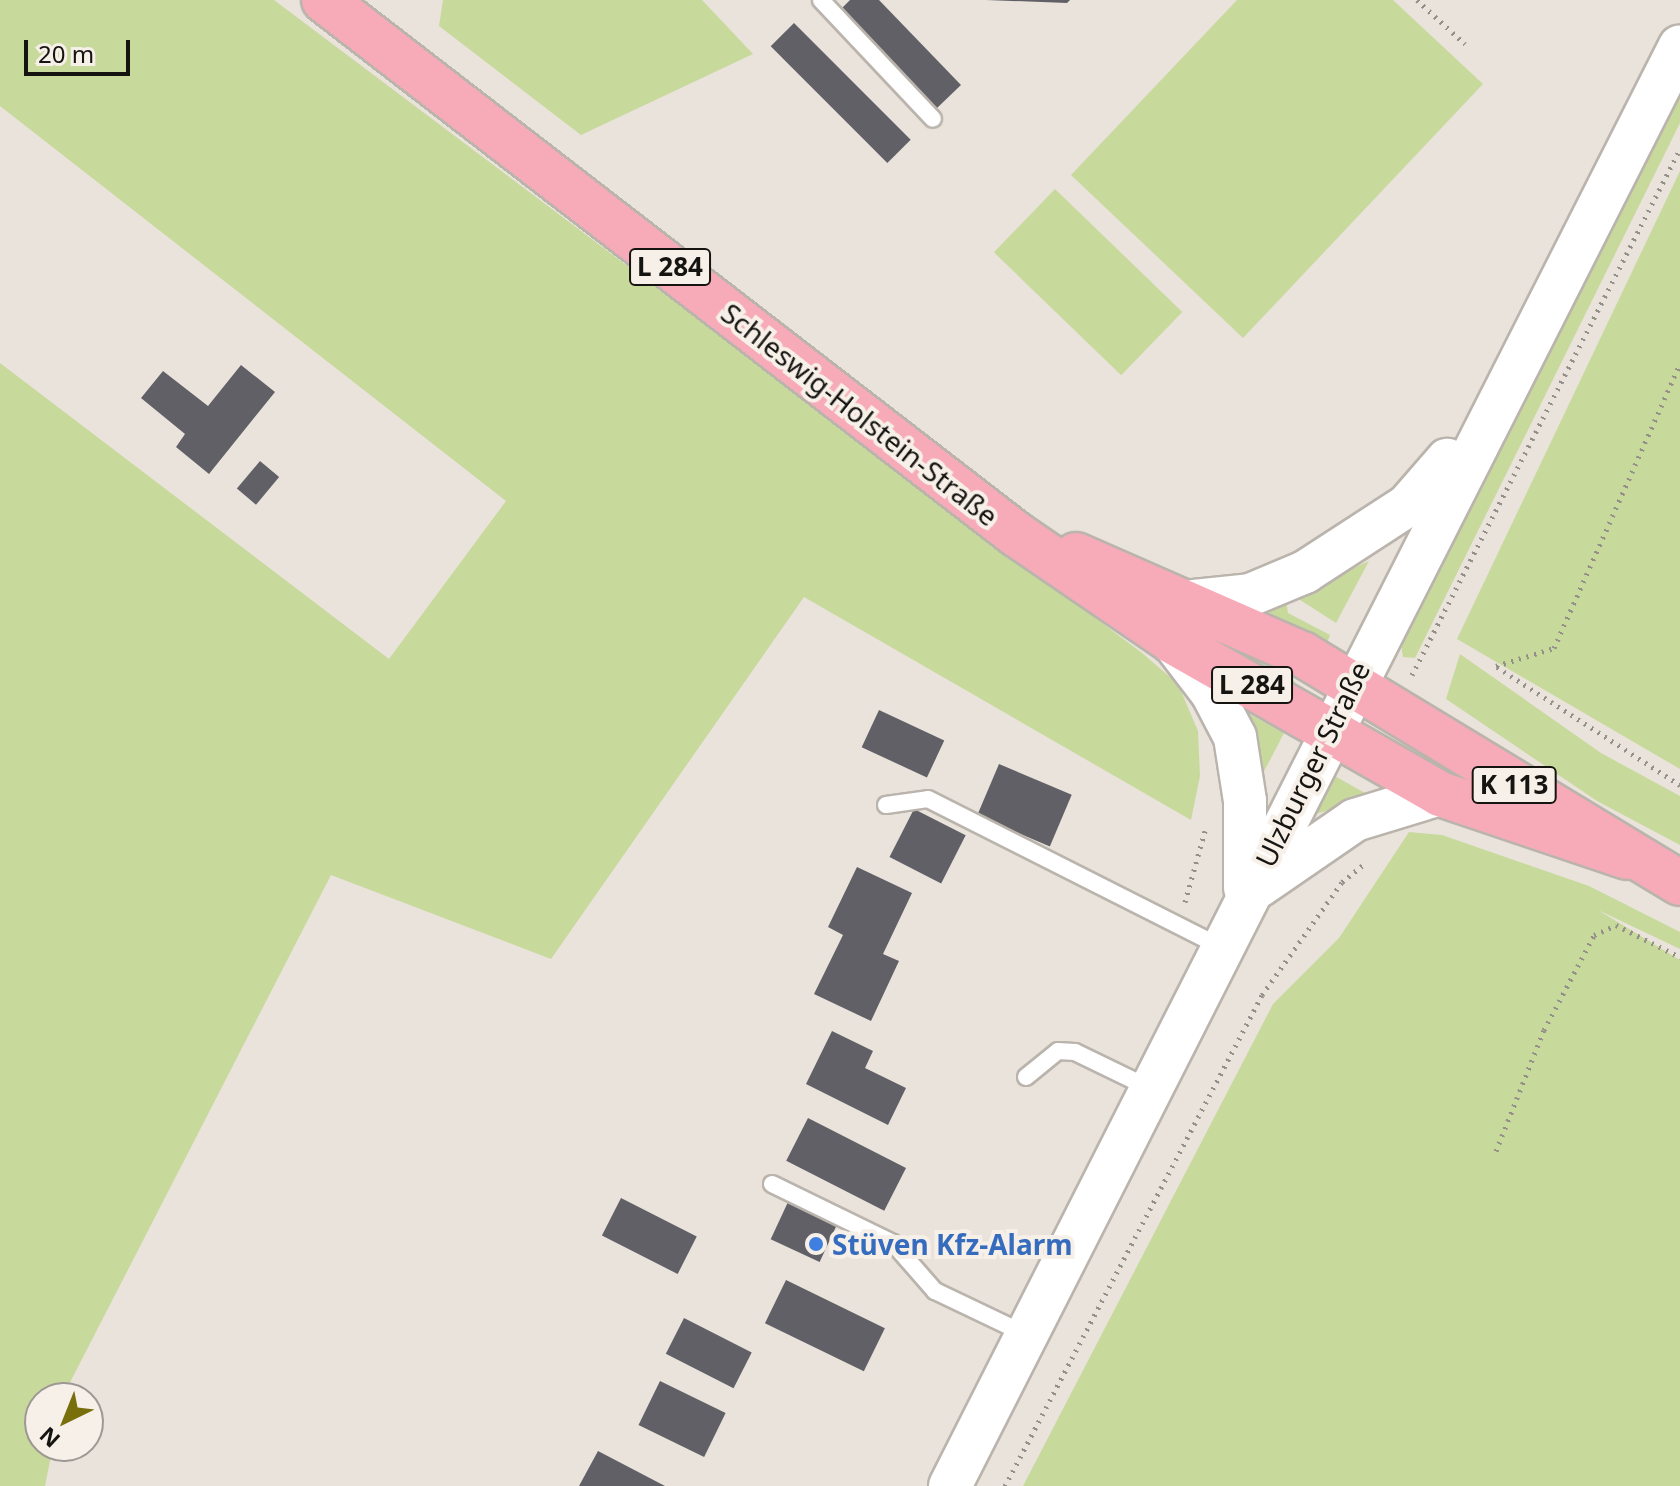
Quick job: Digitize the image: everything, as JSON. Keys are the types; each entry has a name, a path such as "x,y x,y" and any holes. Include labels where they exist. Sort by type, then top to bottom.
{"main road":[{"name":"Schleswig-Holstein-Straße","path":"324,0 1016,534 1172,641 1330,732"},
{"name":"Ulzburger Straße","path":"950,1486 1361,665 1680,46"},
{"path":"1194,601 1250,595 1349,547 1408,505 1488,415"},
{"name":"Schleswig-Holstein-Straße","path":"1016,534 1361,665"},
{"path":"1172,641 1212,693 1235,737 1245,801 1245,897"},
{"name":"K 113","path":"1361,665 1407,693 1627,857"},
{"name":"K 113","path":"1330,732 1440,794 1627,857 1680,883"},
{"path":"1245,897 1304,848 1364,816 1440,794"}],"lane":[{"path":"821,0 933,119"},
{"path":"886,805 928,799 1221,947"},
{"path":"1026,1077 1058,1051 1075,1052 1149,1088"},
{"path":"772,1184 893,1243 935,1291 1026,1335"}],"path":[{"path":"1417,0 1465,44"},
{"path":"1361,665 1407,693 1680,149"},
{"path":"1680,363 1554,648 1496,666 1680,785"},
{"path":"1005,1486 1262,995 1342,882 1365,864 1373,836 1364,816"},
{"path":"1496,1151 1544,1030 1594,935 1616,925 1680,957"}],"green space":[{"path":"0,0 274,0 1142,653 1178,684 1198,731 1200,776 1191,820 804,597 551,959 331,875 70,1382 24,1382 24,1462 50,1462 45,1486 0,1486 0,363 389,659 506,501 0,106"},
{"path":"443,0 702,0 753,54 581,135 439,26"},
{"path":"1237,0 1393,0 1483,84 1243,338 1071,175"},
{"path":"1680,70 1680,123 1415,658 1403,657 1401,644"},
{"path":"1680,171 1680,769 1457,639"},
{"path":"1055,189 1182,312 1121,375 994,252"},
{"path":"1369,561 1336,623 1294,596"},
{"path":"1286,600 1288,613 1330,635 1326,646 1256,610"},
{"path":"1192,625 1286,667 1297,686 1272,684"},
{"path":"1460,654 1601,753 1680,796 1680,845 1597,801 1446,699"},
{"path":"1235,706 1284,733 1259,781"},
{"path":"1333,775 1372,797 1312,815"},
{"path":"1409,832 1442,835 1589,886 1680,932 1680,949 1598,910 1680,960 1680,1486 1023,1486 1273,1004 1339,938"}],"building":[{"path":"850,0 879,0 961,85 937,108 841,9"},
{"path":"986,0 1070,0 1067,3"},
{"path":"794,23 911,140 887,163 771,46"},
{"path":"241,365 275,392 209,474 176,447 185,434 141,398 163,371 208,406"},
{"path":"260,461 279,477 256,505 237,489"},
{"path":"879,710 944,740 927,778 862,747"},
{"path":"999,764 1072,795 1050,846 977,816"},
{"path":"914,809 966,835 941,883 889,857"},
{"path":"857,867 912,893 883,954 899,961 871,1021 814,994 843,935 828,927"},
{"path":"832,1031 873,1051 865,1068 906,1088 888,1125 806,1084"},
{"path":"808,1118 906,1168 884,1211 786,1161"},
{"path":"621,1198 697,1237 678,1274 602,1235"},
{"path":"788,1202 837,1225 820,1262 771,1239"},
{"path":"786,1280 885,1328 864,1371 765,1323"},
{"path":"684,1318 752,1353 734,1388 666,1354"},
{"path":"660,1381 726,1413 704,1457 639,1425"},
{"path":"598,1451 665,1486 579,1486"}],"place":[{"name":"Stüven Kfz-Alarm","path":"816,1244"}]}
